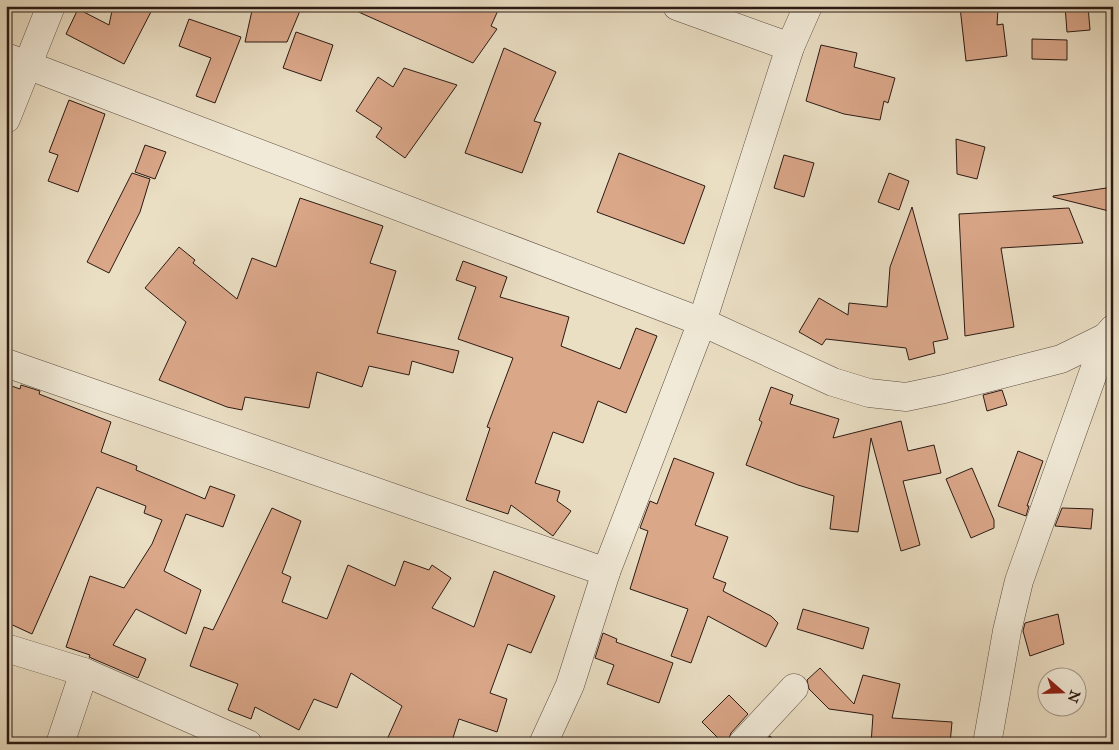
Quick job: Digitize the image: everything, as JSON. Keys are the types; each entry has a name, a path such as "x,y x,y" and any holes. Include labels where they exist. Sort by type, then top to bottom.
{"street":[{"path":"6,119 17,61 51,6"},
{"path":"678,6 790,47"},
{"path":"543,744 570,685 606,572 702,322 790,47 808,6"},
{"path":"17,61 702,322 834,382 869,393 906,397 1061,359 1110,333"},
{"path":"988,744 1007,631 1019,581 1110,333"},
{"path":"6,363 606,572"},
{"path":"6,648 84,672 248,744"},
{"path":"60,744 84,672"},
{"path":"742,744 794,688"}],"building":[{"path":"113,6 154,6 124,64 66,34 78,9 109,25"},
{"path":"253,6 302,6 287,42 245,42"},
{"path":"345,6 500,6 491,26 497,29 473,63"},
{"path":"1065,6 1088,6 1090,30 1067,32"},
{"path":"960,7 998,9 997,25 1003,24 1007,56 966,61"},
{"path":"189,19 241,37 215,103 196,96 211,58 179,46"},
{"path":"296,32 333,45 321,81 283,68"},
{"path":"1032,39 1067,40 1067,60 1032,59"},
{"path":"821,45 857,53 854,67 895,78 888,103 884,101 880,120 844,114 806,101"},
{"path":"504,48 556,72 534,121 541,123 522,173 465,153"},
{"path":"404,68 457,85 405,158 376,137 382,128 356,111 378,77 393,87"},
{"path":"69,100 105,114 78,192 48,181 58,155 49,152"},
{"path":"956,139 985,147 977,179 957,174"},
{"path":"145,145 166,152 155,179 135,172"},
{"path":"619,153 705,186 684,244 597,212"},
{"path":"784,155 814,163 804,197 774,188"},
{"path":"132,173 150,179 140,212 109,273 87,262"},
{"path":"889,173 909,181 899,210 878,202"},
{"path":"1113,187 1113,212 1053,197 1053,196"},
{"path":"300,198 383,226 370,263 396,271 377,333 459,351 453,373 412,361 409,375 369,366 362,387 317,372 309,408 245,397 242,410 227,407 159,380 186,322 145,288 179,247 195,260 193,263 237,299 252,258 276,267"},
{"path":"912,207 948,339 933,342 935,353 909,360 906,348 826,339 822,345 799,332 819,298 848,315 849,303 887,307 890,267"},
{"path":"1069,208 1083,243 1001,248 1014,327 965,336 959,214"},
{"path":"463,261 507,277 500,297 569,317 561,346 620,369 636,328 657,336 626,413 598,401 583,443 553,432 535,483 560,491 557,501 571,511 553,536 511,505 508,514 466,500 490,428 487,427 513,358 458,339 476,287 456,280"},
{"path":"6,384 20,389 21,385 40,391 39,394 111,422 101,452 137,466 136,470 205,499 210,486 235,495 223,527 186,514 164,571 201,590 186,634 136,609 113,645 146,659 138,678 89,657 90,655 66,647 90,576 124,588 152,544 162,520 144,513 146,506 97,487 32,634 6,622"},
{"path":"771,387 793,395 790,404 839,419 833,438 901,421 908,451 934,445 941,473 903,481 920,545 901,551 871,438 858,532 830,529 834,496 798,485 746,465 762,422 759,420"},
{"path":"1002,390 1007,405 987,411 983,395"},
{"path":"1018,451 1043,461 1027,506 1029,506 1026,516 998,506"},
{"path":"674,458 714,473 695,525 728,537 713,578 726,583 723,591 771,616 778,623 766,647 708,616 691,663 671,656 688,609 630,589 648,531 640,528 650,501 657,504"},
{"path":"972,468 994,520 994,528 971,538 946,479"},
{"path":"272,508 301,521 282,573 291,577 282,602 327,619 348,565 395,586 404,561 429,570 432,565 451,578 432,608 474,627 494,571 555,596 531,653 508,644 490,693 507,699 497,732 459,719 451,744 385,744 402,706 351,673 337,708 314,699 299,730 255,707 251,719 228,710 238,684 190,666 204,627 213,630"},
{"path":"1062,508 1093,509 1091,529 1055,526"},
{"path":"803,609 869,628 863,649 797,629"},
{"path":"1058,614 1064,644 1030,656 1023,631 1025,623"},
{"path":"603,633 617,639 616,642 673,663 659,703 607,684 614,665 595,658"},
{"path":"820,668 854,704 863,675 900,684 892,718 952,722 950,744 871,744 873,715 829,709 809,689 807,680"},
{"path":"729,695 748,714 731,733 727,744 724,744 702,722"},
{"path":"770,736 778,744 764,744"}]}
